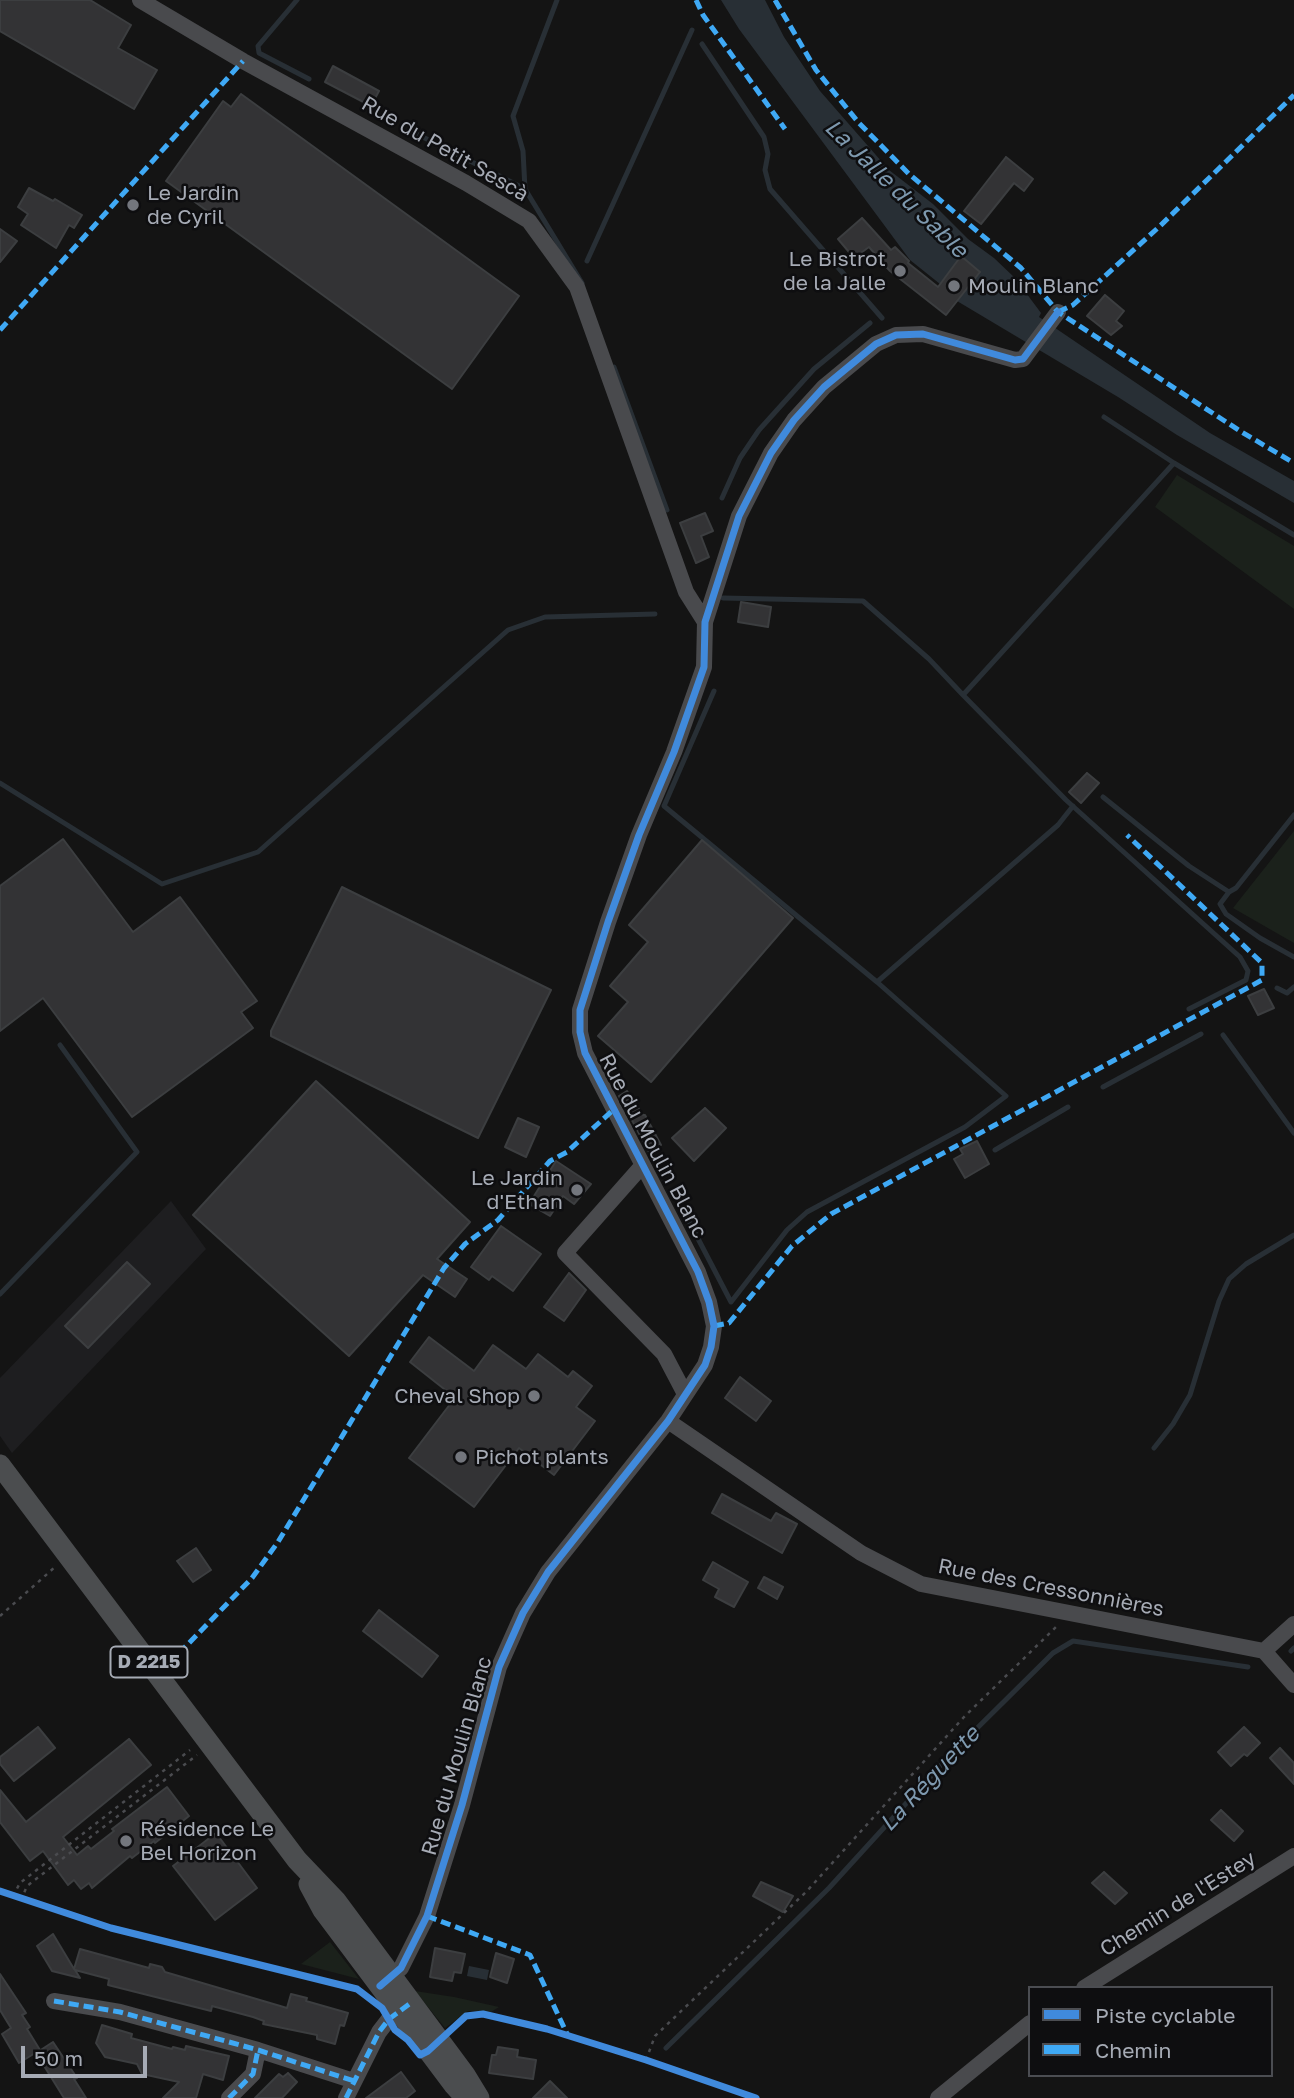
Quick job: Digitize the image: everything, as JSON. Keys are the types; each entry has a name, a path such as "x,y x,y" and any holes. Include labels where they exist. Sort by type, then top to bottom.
{"main road":[{"name":"D 2215","path":"0,1465 297,1860 336,1901 454,2085 466,2098"},
{"name":"D 2215","path":"405,2007 465,2075 479,2098"}],"street":[{"name":"Rue du Petit Sescà","path":"140,0 243,61 466,183 529,221 578,287 685,592 705,622"},
{"name":"Rue du Moulin Blanc","path":"386,1981 401,1968 427,1916 463,1805 499,1667 523,1614 548,1572 668,1421 705,1365 711,1347 714,1326 698,1272 584,1053 580,1010 639,835 674,752 704,667 705,622 739,516 771,453 801,412 824,387 876,344 896,335 933,336 1015,360 1023,359 1058,312"},
{"path":"642,1166 565,1253 664,1354 685,1394"},
{"name":"Rue des Cressonnières","path":"668,1421 861,1553 921,1584 1264,1651"},
{"path":"1294,1624 1264,1651 1294,1685"},
{"name":"Chemin de l'Estey","path":"1087,1986 1294,1856"},
{"path":"54,2001 120,2012 258,2050 354,2081"},
{"path":"346,2098 379,2032 389,2019 405,2007"},
{"path":"938,2098 1028,2025"},
{"path":"229,2098 253,2074 258,2050"}],"path":[{"path":"0,1616 68,1555"},
{"path":"646,2060 655,2036 807,1891 964,1717 1069,1614"},
{"path":"208,1741 27,1886 17,1898 20,1882 208,1741"},
{"path":"633,2056 659,2064"}],"shaded area":[{"path":"1177,475 1294,546 1294,609 1155,507"},
{"path":"1294,831 1294,943 1233,908"},
{"path":"171,1201 206,1249 12,1453 0,1436 0,1378"},
{"path":"330,1942 359,1979 301,1964"},
{"path":"415,1991 499,2007 491,2012 468,2011 445,2028"}],"water":[{"name":"La Jalle du Sable","path":"721,0 765,0 784,37 820,91 889,170 933,204 968,239 1015,278 1041,313 1039,317 1210,433 1294,481 1294,503 957,301 980,272 961,257 940,284 910,260 739,29"},
{"path":"469,1966 489,1970 487,1980 467,1976"}],"building":[{"path":"0,0 90,0 131,25 118,48 157,70 134,109 0,31"},
{"path":"333,66 379,91 371,106 325,82"},
{"path":"241,94 519,296 452,389 166,181 223,101 231,107"},
{"path":"1006,157 1033,179 1024,191 1014,183 981,224 964,211"},
{"path":"29,188 82,215 74,228 69,225 56,248 21,225 28,214 18,207"},
{"path":"862,218 891,250 895,247 908,263 938,287 961,256 980,272 946,315 890,271 869,247 854,258 838,239"},
{"path":"0,229 17,241 0,262"},
{"path":"1105,295 1124,311 1116,321 1122,326 1111,335 1087,316"},
{"path":"705,513 713,531 701,536 709,557 696,563 680,523"},
{"path":"741,602 771,607 768,627 738,622"},
{"path":"1087,773 1099,783 1081,803 1069,792"},
{"path":"63,839 133,932 180,897 257,1001 241,1012 253,1028 132,1117 43,998 0,1031 0,886"},
{"path":"702,840 793,918 651,1082 598,1036 628,1002 610,986 648,942 629,925"},
{"path":"342,887 551,990 478,1138 271,1036 271,1031"},
{"path":"1264,989 1274,1008 1258,1015 1248,996"},
{"path":"316,1081 470,1222 437,1259 467,1279 455,1297 423,1275 349,1356 193,1215"},
{"path":"627,1091 645,1115 661,1145 649,1152 619,1096"},
{"path":"705,1108 726,1128 694,1161 672,1138"},
{"path":"518,1118 539,1127 526,1157 505,1147"},
{"path":"977,1141 989,1164 965,1178 954,1159 963,1154 960,1149"},
{"path":"556,1161 591,1184 574,1204 563,1196 550,1216 529,1204"},
{"path":"501,1226 541,1254 513,1291 492,1276 489,1280 471,1267"},
{"path":"127,1262 150,1284 88,1348 65,1326"},
{"path":"569,1273 586,1290 564,1321 544,1307"},
{"path":"429,1337 474,1371 493,1345 526,1369 538,1354 568,1377 573,1371 592,1386 576,1407 595,1421 554,1475 519,1448 474,1507 409,1458 454,1399 410,1362"},
{"path":"740,1377 771,1401 756,1421 725,1398"},
{"path":"722,1494 771,1521 776,1513 797,1524 782,1553 712,1513"},
{"path":"196,1548 211,1570 193,1582 177,1561"},
{"path":"713,1562 748,1582 734,1607 715,1597 719,1589 703,1580"},
{"path":"764,1577 783,1587 777,1599 758,1588"},
{"path":"379,1610 438,1656 422,1677 363,1631"},
{"path":"38,1727 55,1748 14,1781 0,1764 0,1757"},
{"path":"1244,1727 1260,1743 1247,1756 1244,1754 1231,1766 1218,1752"},
{"path":"129,1739 151,1765 63,1837 77,1855 88,1846 91,1849 114,1831 112,1829 167,1787 189,1816 155,1843 154,1841 132,1858 130,1856 92,1888 89,1883 81,1889 74,1880 68,1885 43,1851 30,1861 0,1822 0,1790 26,1822"},
{"path":"1280,1748 1294,1763 1294,1784 1270,1758"},
{"path":"1221,1810 1243,1831 1234,1841 1211,1820"},
{"path":"216,1833 257,1888 215,1920 173,1866"},
{"path":"1104,1872 1127,1893 1115,1904 1092,1883"},
{"path":"761,1882 793,1896 783,1912 753,1896"},
{"path":"53,1934 74,1969 80,1949 149,1968 150,1964 162,1967 165,1972 287,2008 291,1994 348,2013 344,2026 340,2025 335,2044 317,2039 317,2035 263,2024 264,2021 253,2017 212,2006 211,2011 108,1985 109,1979 75,1970 80,1978 52,1971 37,1946"},
{"path":"435,1948 465,1954 461,1973 454,1972 452,1981 430,1977"},
{"path":"496,1953 514,1959 507,1983 490,1977"},
{"path":"0,1974 26,2013 22,2015 30,2027 27,2029 40,2050 19,2063 2,2034 11,2028 0,2010"},
{"path":"102,2025 132,2034 131,2038 172,2049 185,2050 186,2046 229,2056 223,2080 203,2074 196,2098 163,2098 179,2082 142,2074 137,2064 105,2057 96,2043"},
{"path":"53,2042 77,2078 74,2079 86,2098 64,2098 36,2053"},
{"path":"498,2047 518,2050 517,2057 536,2060 533,2079 489,2073 492,2055 496,2055"},
{"path":"401,2072 415,2091 406,2098 366,2098"},
{"path":"288,2073 297,2082 282,2098 255,2098 279,2074 283,2077"},
{"path":"550,2081 567,2098 533,2098"}],"waterway":[{"path":"297,0 258,46 259,53 309,79"},
{"path":"557,0 513,116 523,151 525,189 582,283"},
{"path":"587,261 692,30"},
{"path":"702,44 764,137 768,154 765,170 770,189 882,318"},
{"path":"409,130 525,189"},
{"path":"722,498 740,458 759,430 814,369 870,323"},
{"path":"614,367 667,510"},
{"path":"1104,417 1174,463 1294,535"},
{"path":"1174,463 963,695 1066,800 1240,957 1248,971 1246,980 1189,1009"},
{"path":"723,598 863,601 929,659 963,695"},
{"path":"0,783 162,884 258,852 508,630 545,617 655,614"},
{"path":"714,691 664,806 877,982"},
{"path":"1103,797 1189,866 1229,892"},
{"path":"680,1204 731,1302 787,1230 807,1212 965,1127 1006,1096 877,982 1058,825 1073,806"},
{"path":"1294,815 1220,904 1226,914 1260,938 1294,957"},
{"path":"1277,988 1287,993 1294,987"},
{"path":"1103,1087 1201,1034"},
{"path":"1223,1035 1294,1133"},
{"path":"0,1294 137,1152 60,1045"},
{"path":"995,1150 1068,1107"},
{"path":"1154,1448 1173,1424 1190,1395 1219,1301 1229,1279 1246,1264 1294,1235"},
{"name":"La Réguette","path":"666,2048 829,1888 952,1753 1053,1653 1073,1641 1248,1667"},
{"name":"La Réguette","path":"1291,1651 1294,1648"}],"marked path":[{"path":"696,0 703,15 785,129"},
{"path":"775,0 816,70 858,122 909,174 1021,268 1058,312 1240,431 1294,463"},
{"path":"0,330 243,61"},
{"path":"1058,312 1073,305 1160,226 1294,95"},
{"path":"714,1326 729,1323 792,1246 831,1214 1262,980 1262,963 1127,835"},
{"path":"158,1675 252,1578 278,1542 444,1268 465,1244 498,1220 550,1161 567,1152 612,1111"},
{"path":"427,1916 530,1955 568,2036"},
{"path":"54,2001 120,2012 258,2050 354,2081"},
{"path":"346,2098 379,2032 389,2019 412,2002"},
{"path":"229,2098 253,2074 258,2050"}],"cycle path":[{"path":"380,1986 401,1968 427,1916 462,1805 499,1667 523,1613 548,1572 668,1421 705,1365 711,1347 714,1326 698,1272 585,1053 580,1032 580,1010 639,835 674,752 704,667 705,622 739,516 771,453 794,420 824,387 876,344 896,335 923,334 1015,360 1023,359 1058,312"},
{"path":"0,1891 111,1928 357,1989 382,2008 395,2030 408,2040 420,2055 428,2051 466,2016 483,2014 547,2029 756,2098"}],"place":[{"name":"Le Jardin de Cyril","path":"133,205"},
{"name":"Le Bistrot de la Jalle","path":"900,271"},
{"name":"Moulin Blanc","path":"954,286"},
{"name":"Le Jardin d'Ethan","path":"577,1190"},
{"name":"Cheval Shop","path":"534,1396"},
{"name":"Pichot plants","path":"461,1457"},
{"name":"Résidence Le Bel Horizon","path":"126,1841"}]}
